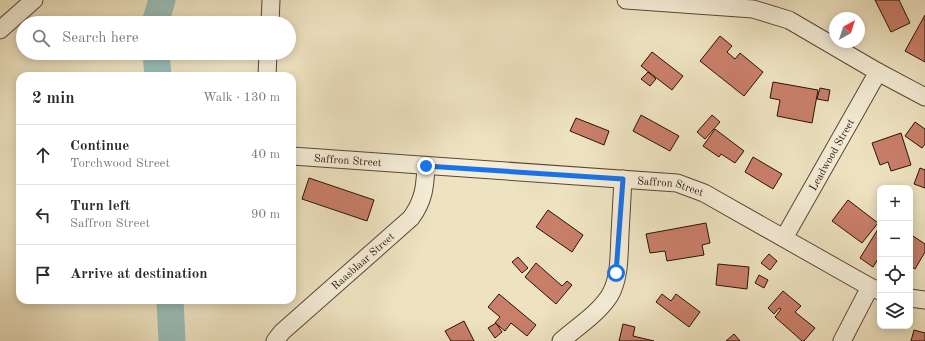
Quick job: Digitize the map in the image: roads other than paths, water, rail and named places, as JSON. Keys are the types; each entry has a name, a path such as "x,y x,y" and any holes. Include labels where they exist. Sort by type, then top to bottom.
{"street":[{"path":"0,30 34,0"},
{"path":"270,16 271,0"},
{"path":"626,0 754,4 788,20 925,98"},
{"path":"267,72 268,60"},
{"name":"Leadwood Street","path":"784,238 878,72"},
{"name":"Saffron Street","path":"296,156 667,182 686,186 704,193 875,289"},
{"name":"Raasblaar Street","path":"275,341 282,332 411,218 423,198 426,166"},
{"path":"561,341 596,310 611,293 618,260 623,179"},
{"path":"842,341 875,289"},
{"path":"913,298 925,300"}],"waterway":[{"path":"157,16 162,0"},
{"path":"157,60 158,72"},
{"path":"170,304 172,341"}]}
